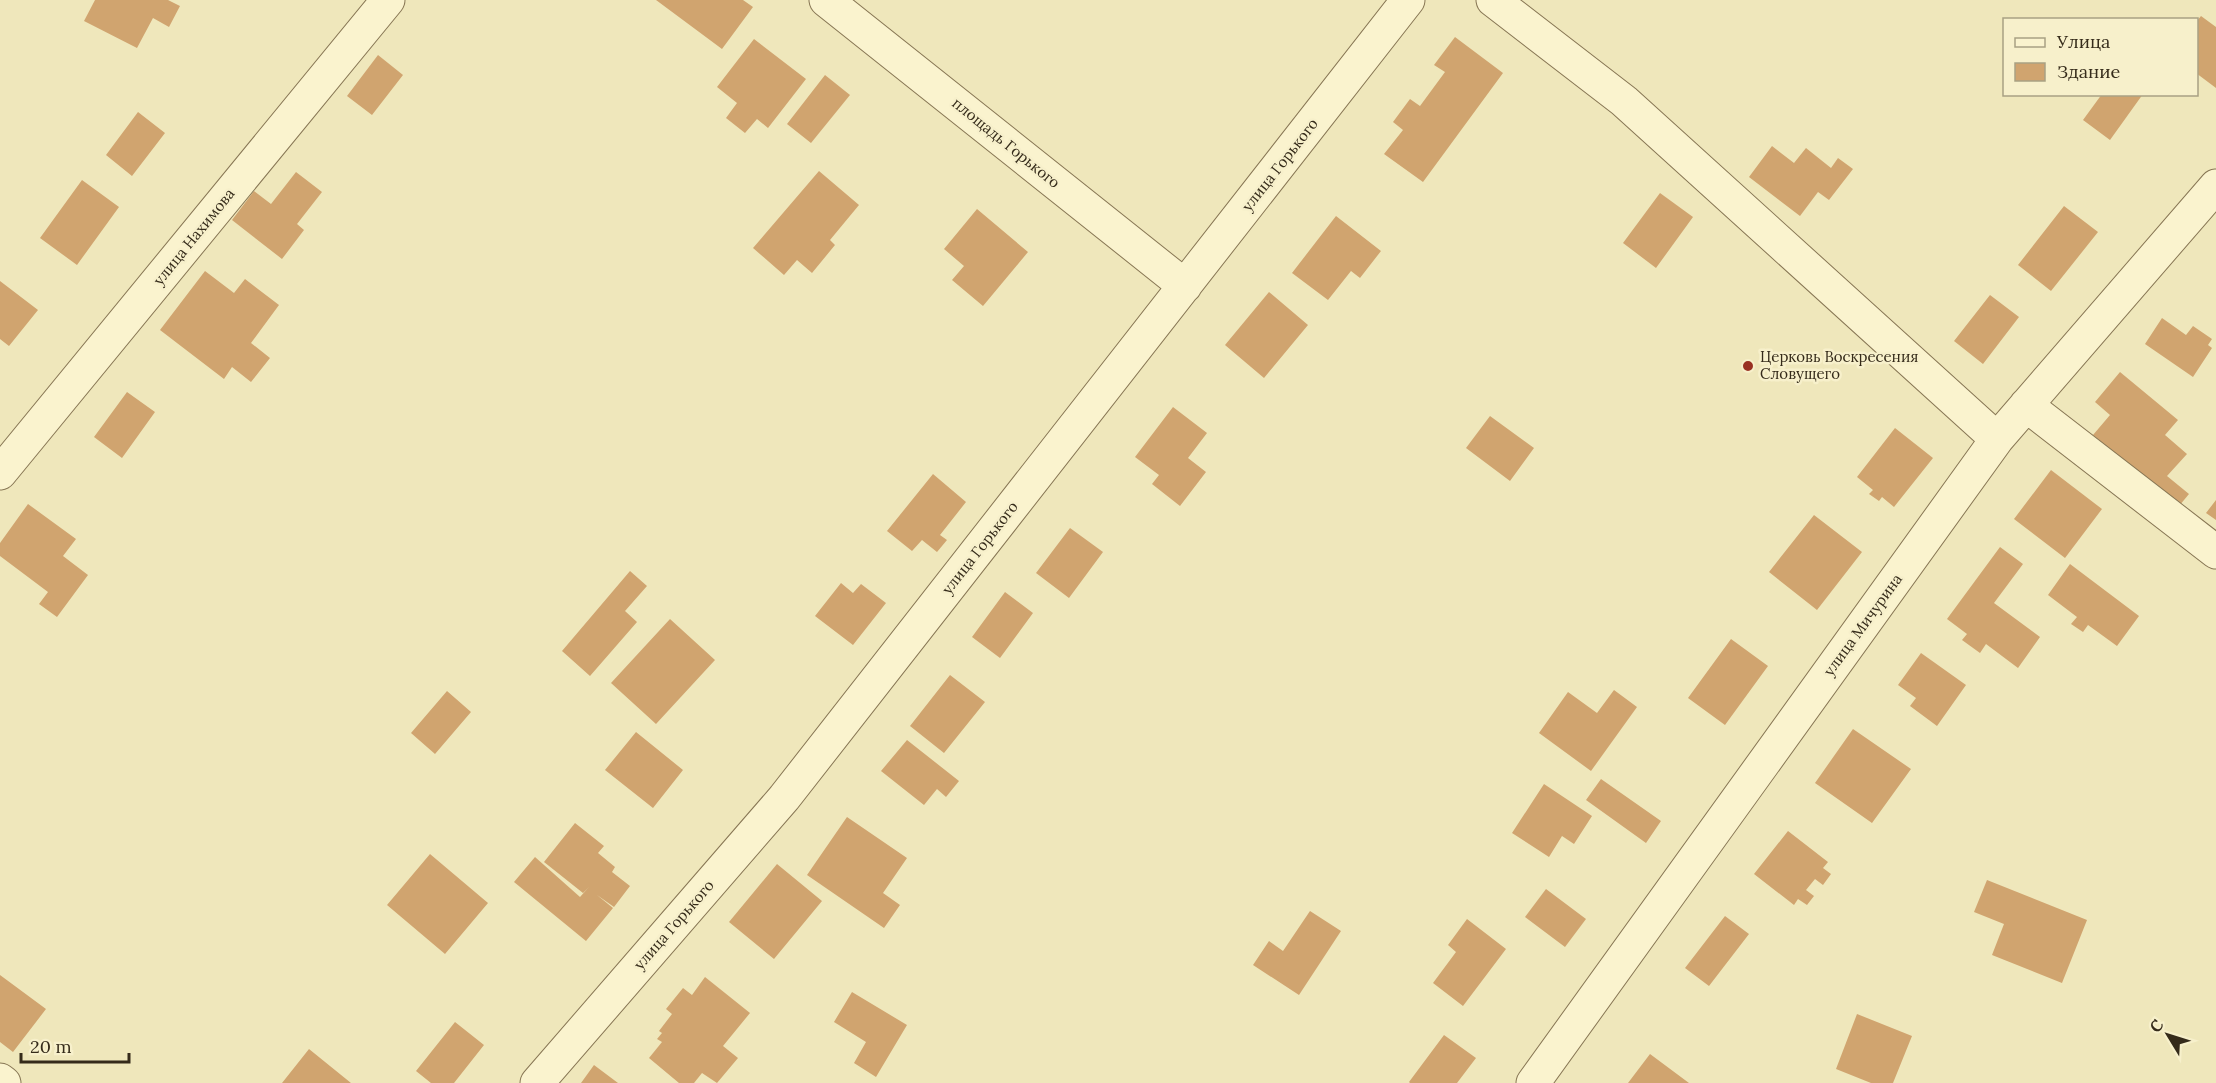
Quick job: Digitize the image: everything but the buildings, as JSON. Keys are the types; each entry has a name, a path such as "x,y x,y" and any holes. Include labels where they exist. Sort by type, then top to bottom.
{"street":[{"name":"улица Нахимова","path":"0,473 388,0"},
{"name":"площадь Горького","path":"826,0 1185,286"},
{"name":"улица Горького","path":"537,1083 784,798 1408,0"},
{"path":"1493,0 1624,101 1997,439"},
{"name":"улица Мичурина","path":"1533,1083 1997,439 2216,186"},
{"path":"2026,405 2216,552"},
{"path":"0,1080 4,1083"}],"place":[{"name":"Церковь Воскресения Словущего","path":"1748,366"}]}
